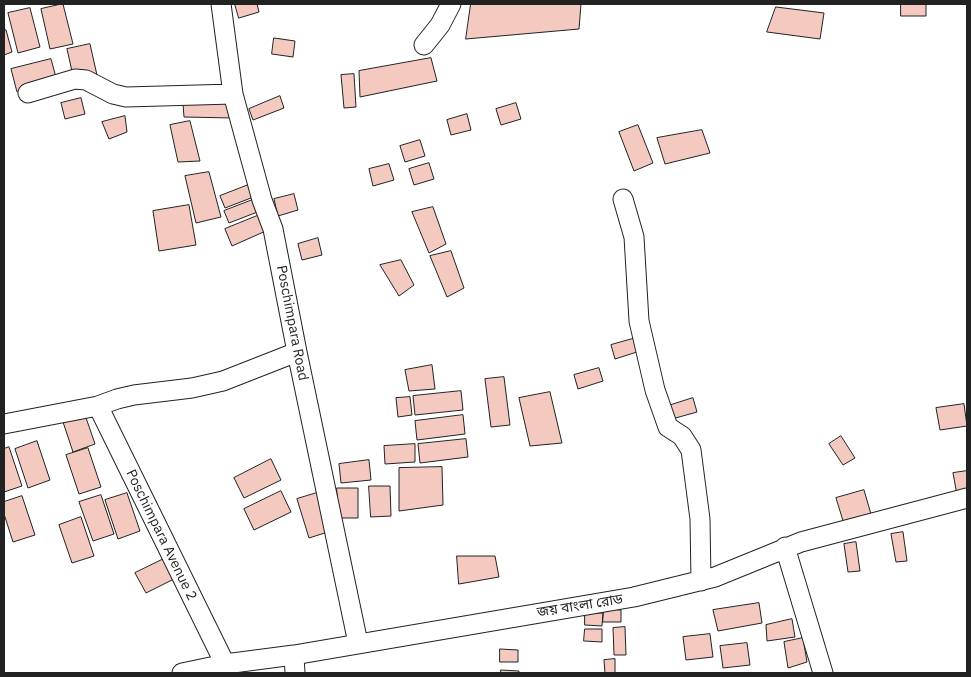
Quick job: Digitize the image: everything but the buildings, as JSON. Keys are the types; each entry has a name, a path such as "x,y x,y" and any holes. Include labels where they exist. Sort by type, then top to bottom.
{"street":[{"name":"Poschimpara Road","path":"221,4 233,94 262,200 273,229 358,643"},
{"path":"424,45 440,25 452,4"},
{"path":"28,93 75,79 86,80 113,94 126,97 233,94"},
{"path":"623,199 634,237 639,321 655,390 668,428 682,436 691,450 700,519 701,581"},
{"path":"4,424 98,406 134,395 192,388 223,381 297,352"},
{"name":"Poschimpara Avenue 2","path":"98,406 224,664"},
{"name":"জয় বাংলা রোড","path":"182,673 224,664 634,597 701,581 786,547 967,498"},
{"path":"786,547 823,673"},
{"path":"294,654 296,673"}]}
